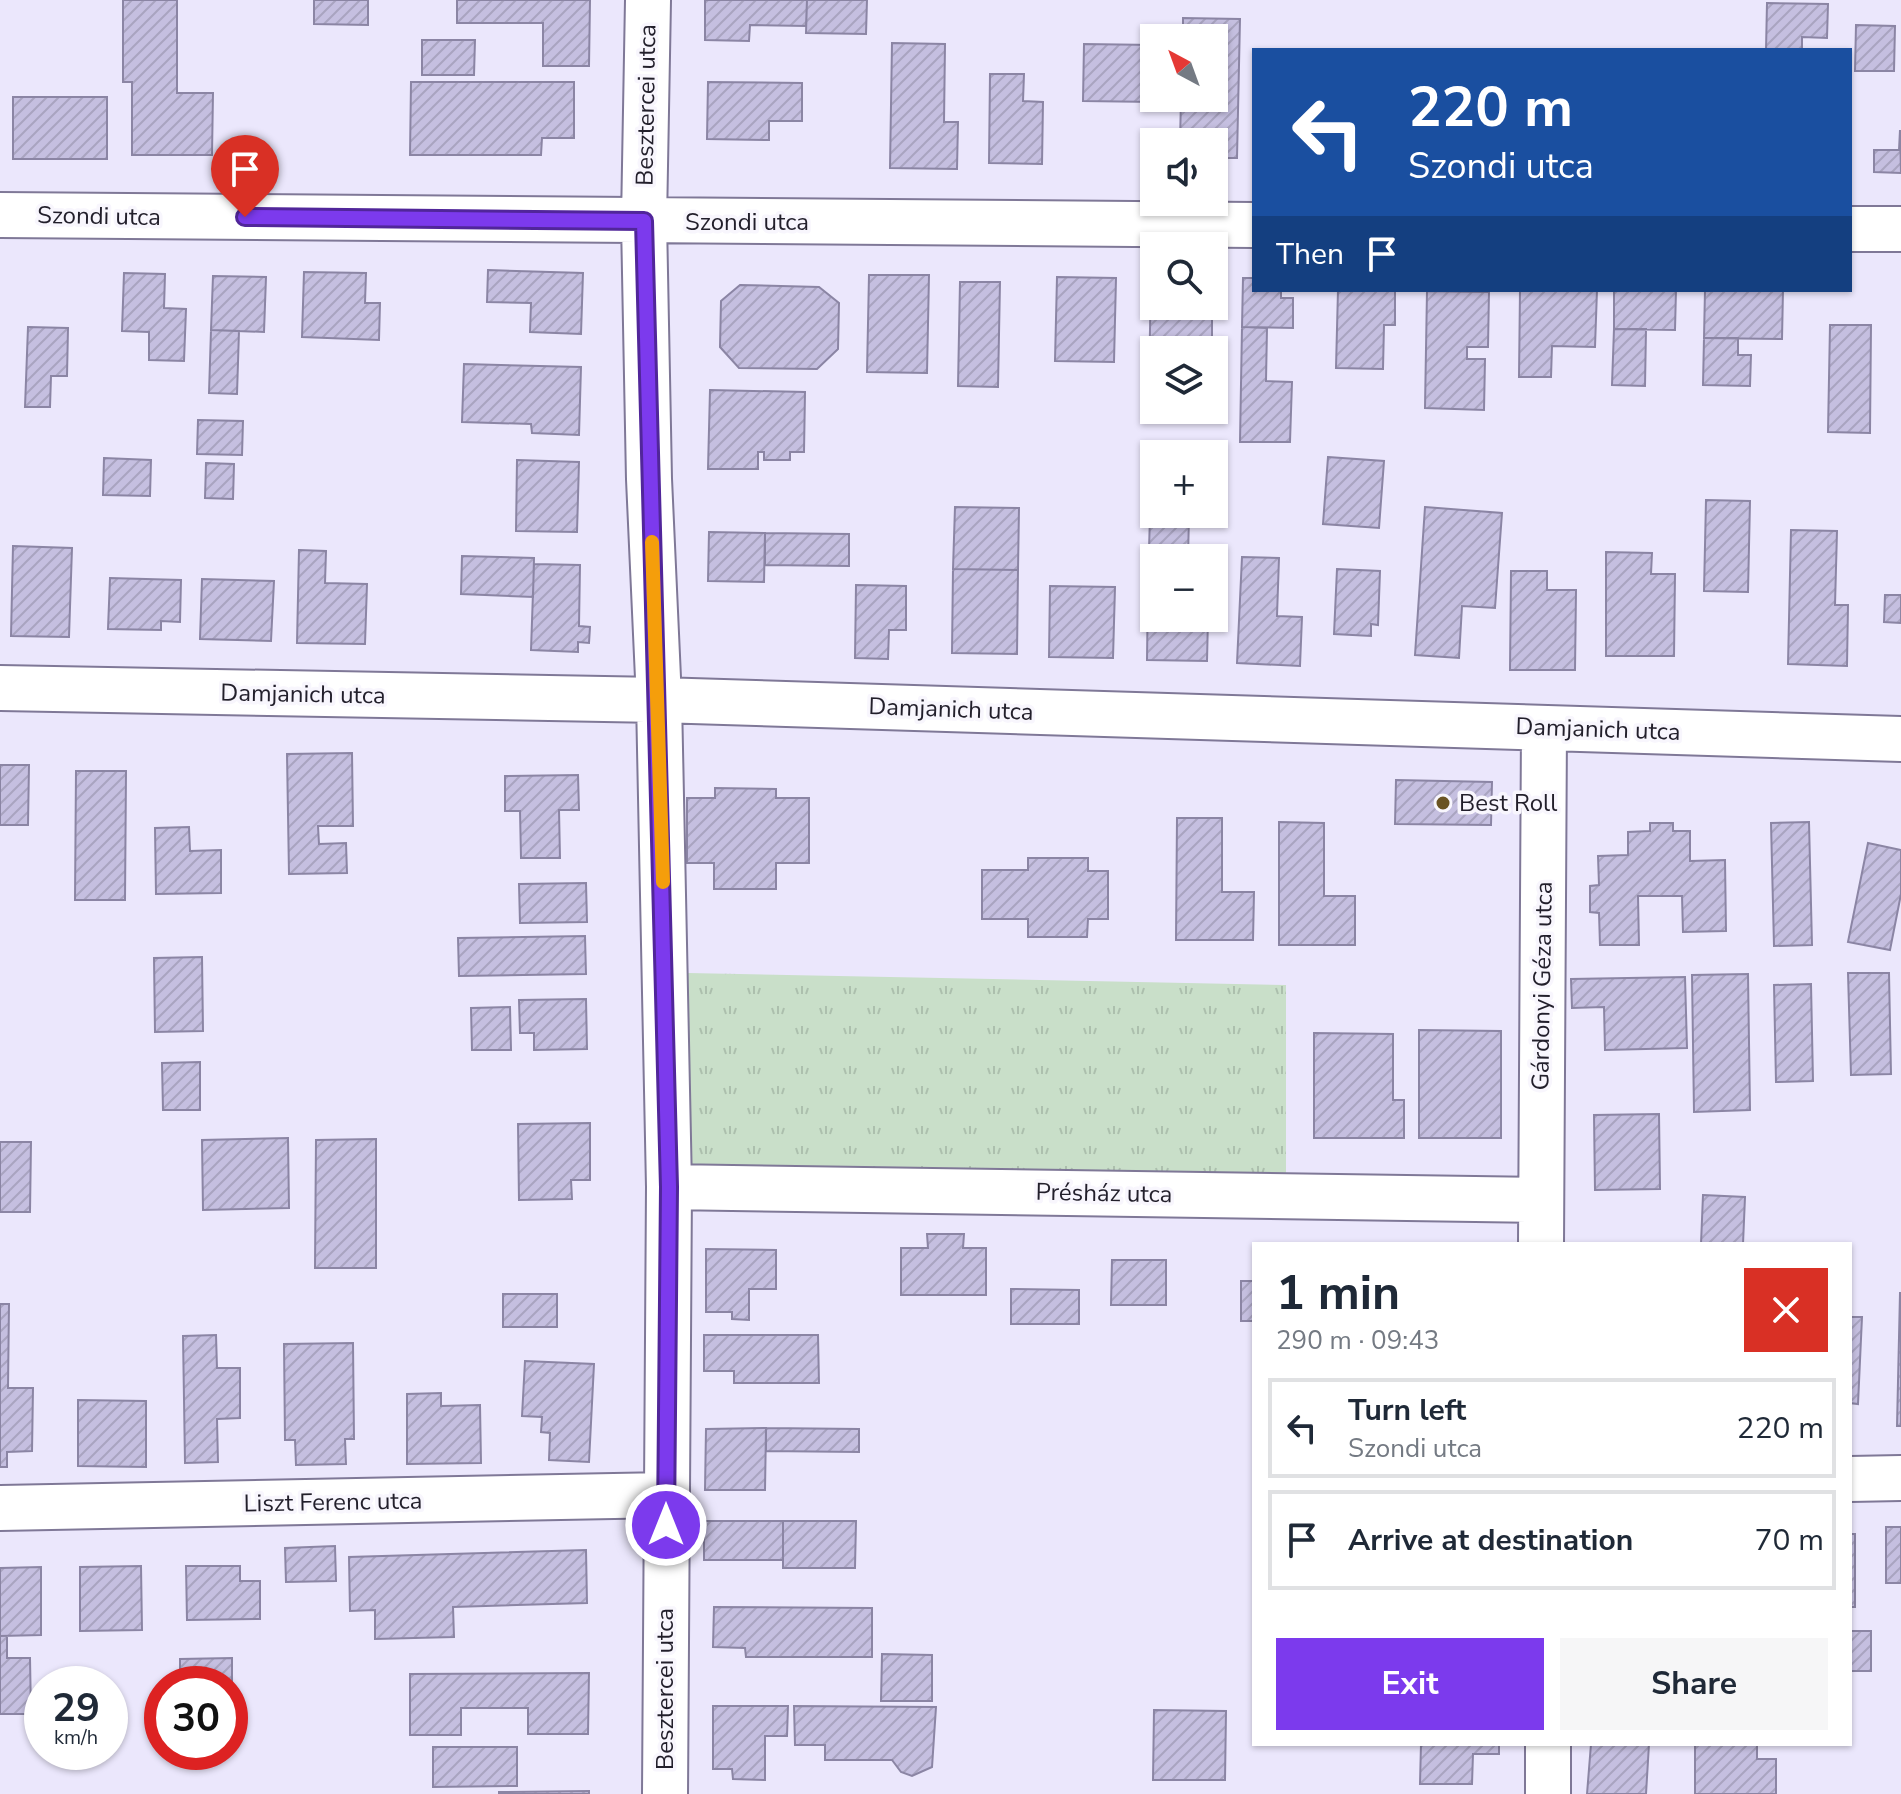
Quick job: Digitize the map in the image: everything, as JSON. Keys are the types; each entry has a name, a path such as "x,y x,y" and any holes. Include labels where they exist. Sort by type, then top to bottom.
{"street":[{"name":"Besztercei utca","path":"648,0 644,221 649,479 659,700 669,1187 665,1794"},
{"name":"Szondi utca","path":"0,215 1252,225"},
{"path":"1852,229 1901,229"},
{"name":"Damjanich utca","path":"0,688 659,700 1901,739"},
{"name":"Gárdonyi Géza utca","path":"1541,1242 1544,728"},
{"name":"Présház utca","path":"669,1187 1540,1200"},
{"path":"1852,1479 1901,1478"},
{"name":"Liszt Ferenc utca","path":"0,1508 667,1495"},
{"path":"1548,1746 1548,1794"}],"green space":[{"path":"688,973 1286,985 1286,1180 689,1175"}],"building":[{"path":"123,0 177,0 177,93 213,93 212,155 132,155 132,82 123,82"},
{"path":"314,0 368,0 368,25 314,24"},
{"path":"457,0 590,0 589,66 543,66 543,23 457,23"},
{"path":"705,0 807,0 806,26 750,25 749,41 705,40"},
{"path":"807,0 867,0 866,34 806,33"},
{"path":"1767,3 1828,4 1827,38 1802,37 1802,48 1766,48"},
{"path":"1183,18 1240,19 1237,158 1228,158 1228,128 1180,128 1181,112 1228,112 1228,24 1183,24"},
{"path":"1856,25 1895,26 1894,71 1855,71"},
{"path":"422,40 475,40 474,75 422,75"},
{"path":"892,43 945,44 944,122 958,122 957,169 890,168"},
{"path":"1084,44 1140,45 1140,102 1083,101"},
{"path":"990,74 1024,74 1023,101 1043,102 1042,164 989,163"},
{"path":"411,82 574,82 574,138 542,138 541,155 410,155"},
{"path":"708,82 802,83 802,121 769,121 769,140 707,139"},
{"path":"13,97 107,97 107,159 13,159"},
{"path":"1900,130 1901,173 1874,172 1874,150 1899,150"},
{"path":"488,270 583,273 581,334 530,332 531,303 487,302"},
{"path":"304,272 366,273 365,303 380,303 379,340 302,337"},
{"path":"124,273 165,274 164,308 186,309 184,361 149,360 149,332 122,331"},
{"path":"869,275 929,275 927,373 867,372"},
{"path":"213,276 266,277 264,332 211,330"},
{"path":"1057,277 1116,278 1114,362 1055,361"},
{"path":"1243,278 1252,278 1252,292 1281,292 1281,298 1293,298 1293,328 1242,327"},
{"path":"960,282 1000,282 998,387 958,386"},
{"path":"740,285 819,287 839,303 838,349 817,369 739,368 720,347 721,301"},
{"path":"1338,292 1395,292 1395,325 1384,325 1383,369 1336,368"},
{"path":"1427,292 1489,292 1488,347 1467,347 1467,359 1485,359 1484,410 1425,408"},
{"path":"1520,292 1597,292 1595,347 1552,346 1551,377 1519,377"},
{"path":"1614,292 1676,292 1675,330 1614,329"},
{"path":"1705,292 1783,292 1782,339 1704,338"},
{"path":"1150,320 1212,320 1212,336 1150,336"},
{"path":"1830,325 1871,325 1870,433 1828,432"},
{"path":"28,327 68,328 67,376 51,376 50,407 25,407"},
{"path":"1242,327 1267,328 1266,381 1292,382 1290,442 1240,442"},
{"path":"1614,329 1646,329 1645,386 1612,385"},
{"path":"211,330 239,331 237,394 209,393"},
{"path":"1704,338 1738,338 1738,355 1751,355 1750,386 1703,385"},
{"path":"464,364 581,367 579,435 532,433 531,424 462,422"},
{"path":"710,390 805,392 804,452 790,452 790,460 764,460 764,452 758,452 758,469 708,469"},
{"path":"198,420 243,421 242,455 197,454"},
{"path":"1328,457 1384,461 1379,528 1323,524"},
{"path":"104,458 151,460 150,496 103,495"},
{"path":"517,460 579,462 577,532 516,531"},
{"path":"206,463 234,464 233,499 205,498"},
{"path":"1706,500 1750,501 1748,592 1704,591"},
{"path":"955,507 1019,508 1018,570 953,569"},
{"path":"1425,507 1502,513 1495,608 1462,606 1459,658 1415,655"},
{"path":"1150,528 1189,528 1188,544 1149,544"},
{"path":"1791,530 1837,531 1835,605 1848,605 1847,666 1788,664"},
{"path":"709,532 765,533 764,582 708,581"},
{"path":"765,533 849,534 849,566 765,565"},
{"path":"13,546 72,548 69,637 11,636"},
{"path":"299,550 326,551 325,583 367,584 365,644 297,643"},
{"path":"1606,552 1652,553 1651,574 1675,574 1674,656 1606,656"},
{"path":"462,556 534,558 533,597 461,594"},
{"path":"1242,557 1279,558 1277,616 1302,617 1300,666 1237,663"},
{"path":"534,564 580,565 579,626 590,627 589,643 578,642 578,652 531,650"},
{"path":"953,569 1018,570 1017,654 952,653"},
{"path":"1337,569 1380,571 1378,625 1371,624 1371,636 1334,634"},
{"path":"1511,571 1547,571 1547,590 1576,590 1575,670 1510,670"},
{"path":"110,578 181,580 180,622 161,621 161,630 108,629"},
{"path":"202,579 274,581 271,641 200,639"},
{"path":"856,585 906,586 906,630 889,630 888,659 855,658"},
{"path":"1050,586 1115,587 1113,658 1049,657"},
{"path":"1885,595 1901,595 1901,623 1884,622"},
{"path":"1147,632 1208,632 1207,661 1147,660"},
{"path":"352,753 353,826 318,826 319,844 346,843 347,873 289,874 287,754"},
{"path":"0,765 29,765 28,825 0,825"},
{"path":"76,771 126,771 125,900 75,900"},
{"path":"578,775 579,810 559,810 560,858 521,858 520,811 505,811 505,776"},
{"name":"Best Roll","path":"1396,780 1492,782 1491,825 1395,824"},
{"path":"715,788 776,789 776,798 809,798 809,863 776,863 776,889 714,889 714,863 687,863 687,798 715,798"},
{"path":"1177,818 1222,818 1222,892 1254,892 1253,940 1176,940"},
{"path":"1279,822 1324,823 1324,896 1355,896 1355,945 1279,945"},
{"path":"1809,822 1812,945 1774,946 1771,823"},
{"path":"1650,823 1673,823 1673,831 1690,831 1690,861 1725,860 1726,931 1683,932 1682,896 1638,896 1639,945 1600,945 1599,913 1590,912 1590,886 1599,885 1598,856 1628,855 1628,832 1650,831"},
{"path":"189,827 190,851 221,850 221,893 156,894 155,828"},
{"path":"1868,843 1901,850 1901,894 1890,950 1848,942"},
{"path":"1028,858 1088,858 1088,871 1108,871 1108,919 1088,919 1087,937 1028,937 1028,919 982,919 982,870 1028,870"},
{"path":"586,883 587,922 520,923 519,884"},
{"path":"585,936 586,974 459,976 458,938"},
{"path":"202,957 203,1031 155,1032 154,958"},
{"path":"1848,973 1889,973 1891,1074 1851,1075"},
{"path":"1748,974 1750,1110 1694,1112 1692,975"},
{"path":"1685,977 1687,1048 1605,1050 1604,1007 1572,1008 1571,979"},
{"path":"1811,984 1813,1081 1776,1082 1774,985"},
{"path":"586,999 587,1049 534,1050 534,1033 520,1033 519,1000"},
{"path":"510,1007 511,1050 472,1050 471,1008"},
{"path":"1419,1030 1501,1031 1501,1138 1419,1138"},
{"path":"1314,1033 1393,1034 1393,1100 1404,1100 1404,1138 1314,1138"},
{"path":"200,1062 200,1110 163,1110 162,1063"},
{"path":"1659,1114 1660,1189 1595,1190 1594,1115"},
{"path":"590,1123 590,1180 571,1180 572,1199 519,1200 518,1124"},
{"path":"288,1138 289,1208 203,1210 202,1140"},
{"path":"376,1139 376,1268 315,1268 316,1140"},
{"path":"0,1142 31,1142 30,1212 0,1212"},
{"path":"1703,1195 1745,1197 1743,1242 1701,1242"},
{"path":"927,1234 964,1234 963,1248 986,1248 986,1295 901,1295 901,1248 928,1248"},
{"path":"706,1249 776,1250 776,1289 749,1289 749,1320 732,1319 732,1312 706,1312"},
{"path":"1112,1260 1166,1260 1166,1305 1111,1305"},
{"path":"1241,1281 1252,1281 1252,1321 1241,1321"},
{"path":"1011,1289 1079,1290 1079,1324 1011,1324"},
{"path":"1900,1293 1901,1426 1897,1426"},
{"path":"503,1294 557,1294 557,1327 503,1327"},
{"path":"0,1304 9,1304 8,1388 33,1388 32,1451 7,1452 7,1467 0,1467"},
{"path":"1852,1317 1862,1317 1858,1404 1852,1403"},
{"path":"216,1335 217,1368 240,1368 240,1418 217,1419 218,1462 185,1463 183,1336"},
{"path":"704,1335 818,1335 819,1383 734,1383 734,1371 704,1371"},
{"path":"353,1343 354,1439 345,1439 346,1464 296,1465 295,1440 285,1440 284,1344"},
{"path":"525,1361 594,1364 589,1462 549,1460 550,1433 541,1432 542,1417 522,1416"},
{"path":"441,1393 441,1406 480,1405 481,1463 407,1464 407,1394"},
{"path":"78,1400 146,1401 146,1467 78,1466"},
{"path":"766,1428 859,1429 859,1452 766,1451"},
{"path":"766,1428 765,1490 705,1490 706,1429"},
{"path":"704,1521 783,1521 783,1560 704,1560"},
{"path":"783,1521 856,1521 855,1568 783,1568"},
{"path":"1886,1527 1901,1527 1901,1583 1886,1583"},
{"path":"1852,1534 1855,1534 1855,1607 1852,1607"},
{"path":"335,1546 336,1581 286,1582 285,1548"},
{"path":"586,1550 587,1603 453,1607 454,1637 375,1639 375,1610 350,1611 349,1557"},
{"path":"141,1566 142,1630 80,1631 80,1567"},
{"path":"186,1566 240,1566 240,1581 260,1581 260,1619 187,1620"},
{"path":"41,1567 41,1635 0,1636 0,1568"},
{"path":"714,1607 872,1608 872,1657 746,1657 745,1648 713,1647"},
{"path":"1852,1631 1871,1631 1871,1671 1852,1671"},
{"path":"0,1636 7,1636 7,1658 30,1658 30,1666 24,1666 24,1714 0,1714"},
{"path":"882,1654 932,1655 932,1701 881,1701"},
{"path":"232,1658 232,1666 180,1666 180,1659"},
{"path":"589,1673 588,1734 528,1734 528,1708 461,1708 461,1735 410,1735 410,1674"},
{"path":"713,1706 788,1706 787,1736 765,1736 765,1780 733,1779 732,1769 713,1769"},
{"path":"794,1706 936,1707 932,1767 912,1776 901,1772 892,1760 825,1760 825,1745 795,1745"},
{"path":"1154,1710 1226,1711 1225,1780 1153,1780"},
{"path":"1421,1746 1499,1746 1499,1754 1473,1754 1472,1784 1420,1784"},
{"path":"1591,1746 1649,1746 1646,1794 1587,1794"},
{"path":"1695,1746 1757,1746 1757,1759 1776,1759 1776,1794 1695,1794"},
{"path":"433,1747 517,1747 517,1786 433,1787"},
{"path":"589,1791 589,1794 499,1794 499,1792"}],"slow traffic":[{"path":"652,542 663,882"}],"place":[{"name":"Best Roll","path":"1443,803"}],"route":[{"path":"245,217 644,221 649,479 659,700 669,1187 666,1525"}]}
